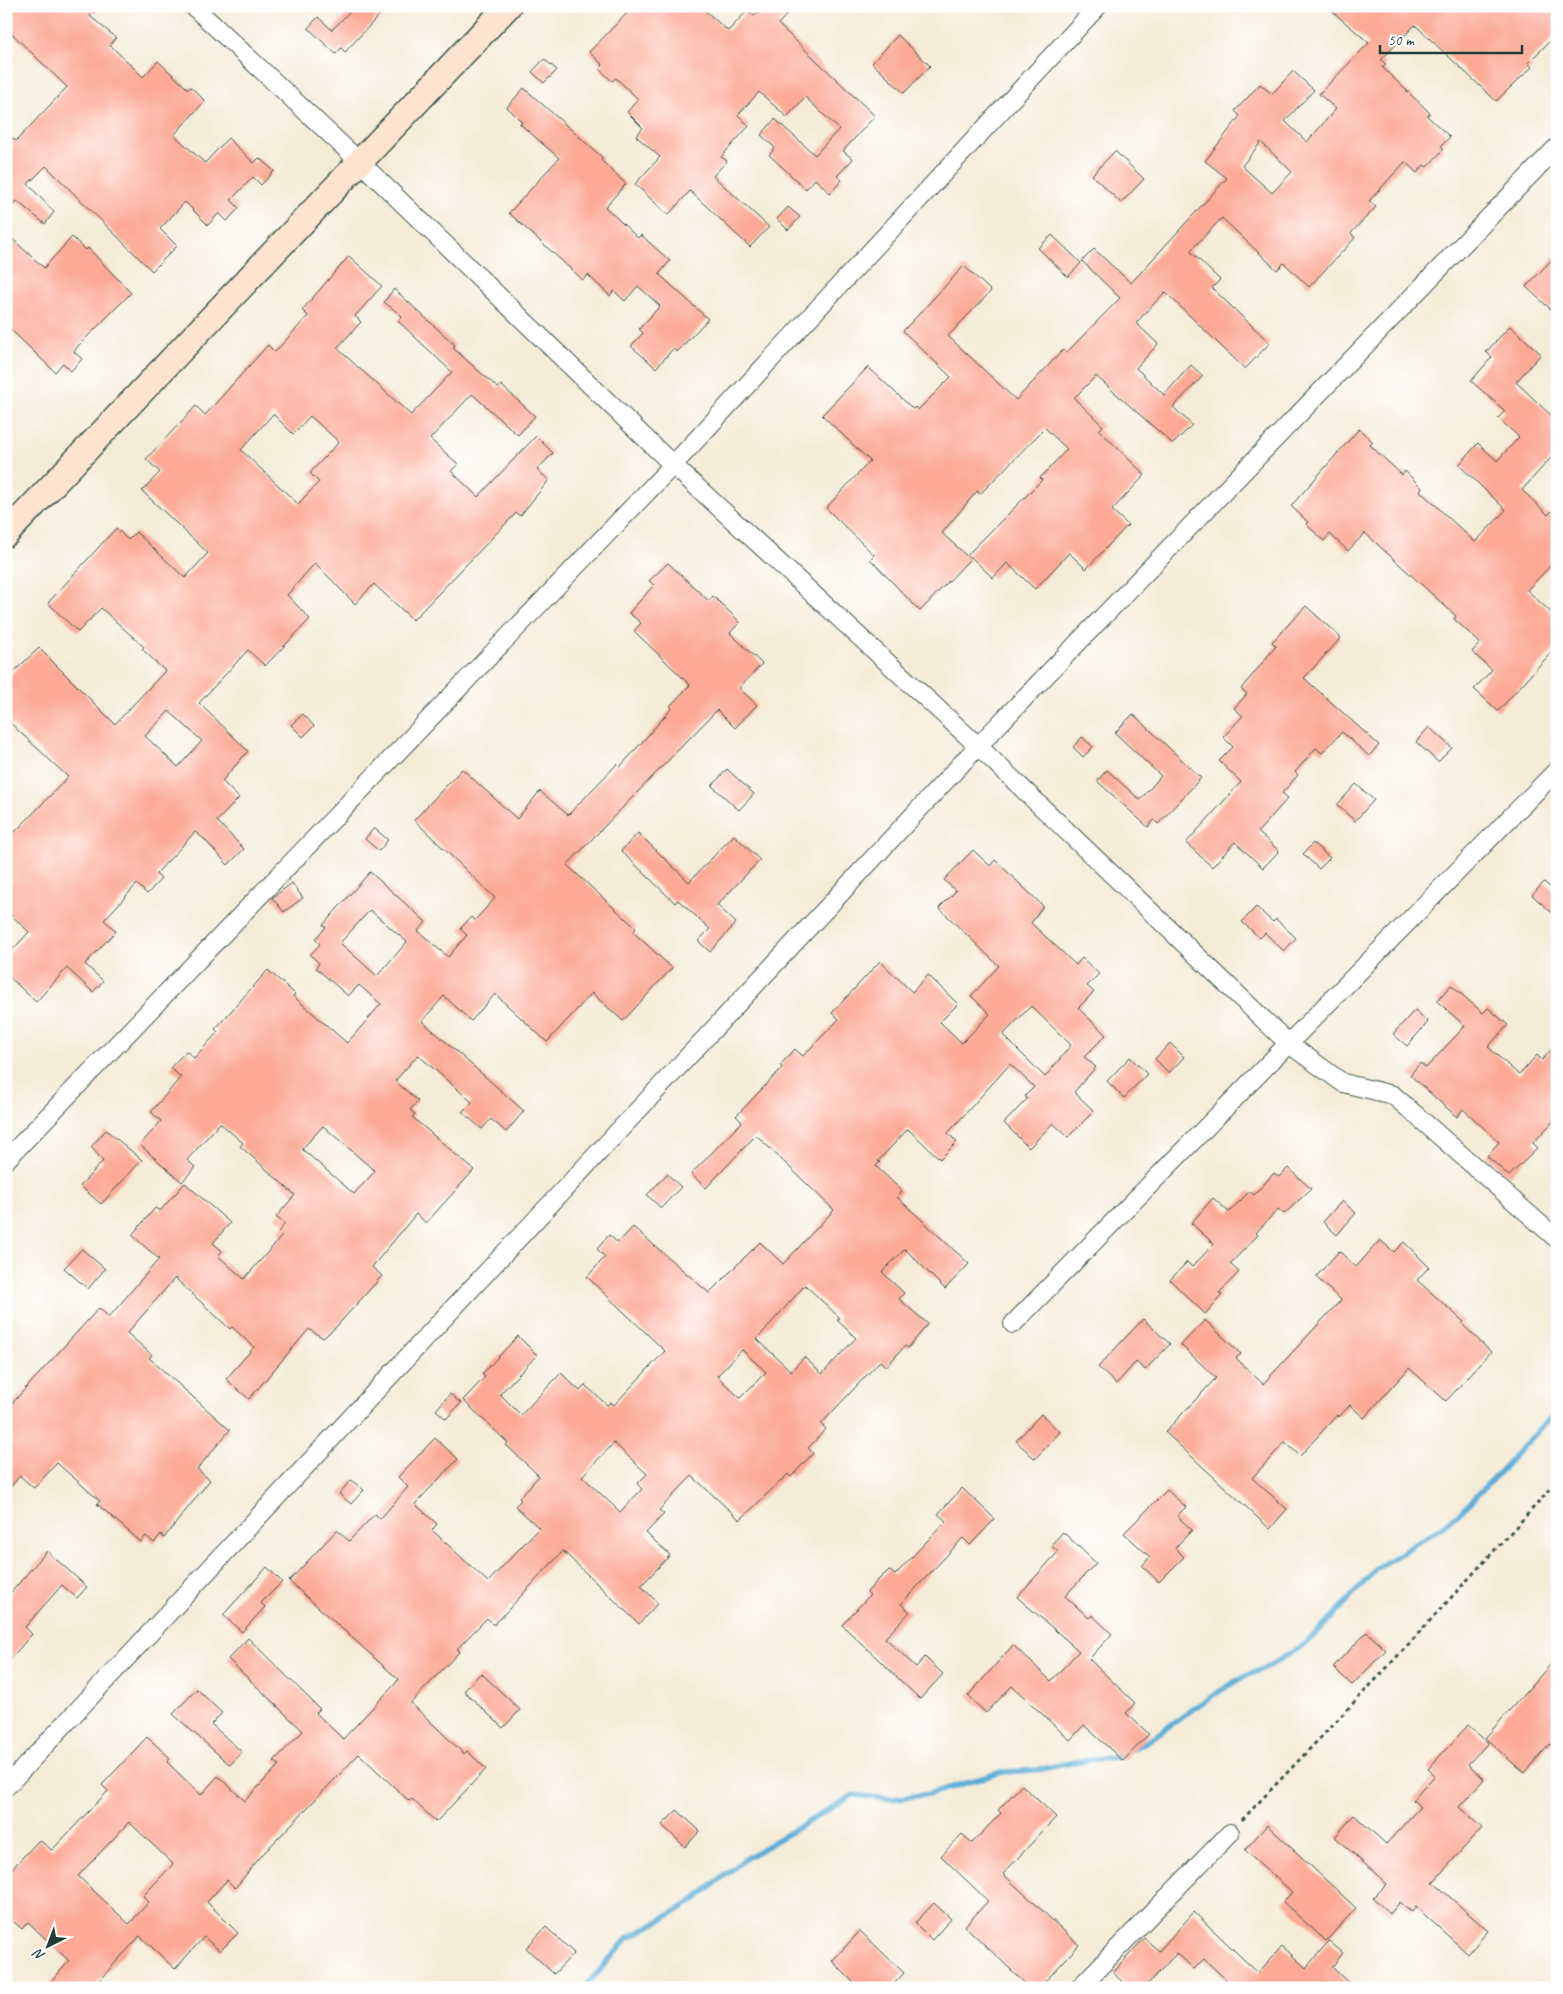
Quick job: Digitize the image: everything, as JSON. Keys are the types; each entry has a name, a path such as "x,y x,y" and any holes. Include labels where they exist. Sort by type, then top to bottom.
{"street":[{"path":"193,6 360,163 673,465 978,746 1290,1044 1344,1083 1393,1096 1557,1239"},
{"path":"6,534 508,6"},
{"path":"6,1160 673,465 1098,6"},
{"path":"6,1787 978,746 1557,147"},
{"path":"1012,1324 1290,1044 1557,770"},
{"path":"1079,1988 1230,1833"}],"path":[{"path":"1230,1833 1383,1672 1557,1482"}],"building":[{"path":"15,6 100,6 90,16 116,38 110,45 143,77 158,61 188,89 191,87 205,101 174,135 205,163 228,138 254,163 259,158 274,171 261,185 253,177 231,200 239,208 227,221 219,213 208,225 185,202 160,229 177,246 152,271 46,166 28,184 54,212 45,224 17,201 6,213 6,132 16,141 67,87 6,28 6,16"},
{"path":"355,6 388,6 345,52 341,48 336,54 308,28 318,17 332,30"},
{"path":"634,6 700,6 728,31 748,10 754,16 764,6 795,6 778,24 875,116 843,151 853,159 837,176 842,180 830,193 815,179 806,189 769,155 775,148 761,135 775,119 815,155 839,129 805,97 787,117 759,92 738,115 749,126 721,157 727,161 713,176 769,227 750,247 690,191 668,215 635,184 660,157 636,136 643,128 627,112 638,99 616,78 612,81 599,69 603,65 589,52"},
{"path":"1326,6 1557,6 1557,34 1528,63 1532,67 1496,101 1415,25 1381,60 1386,64 1382,67 1430,113 1427,116 1450,137 1441,146 1444,149 1427,167 1424,165 1417,173 1405,162 1369,201 1376,207 1351,233 1355,238 1309,287 1284,263 1277,270 1222,218 1190,251 1220,280 1212,288 1270,343 1245,369 1165,292 1136,323 1158,344 1136,368 1164,395 1191,365 1203,376 1173,407 1192,425 1173,444 1096,376 1074,398 1103,426 1099,430 1145,475 1112,510 1128,525 1086,569 1069,553 1035,589 1007,563 993,578 968,554 1042,480 1040,478 1067,449 1045,428 980,494 977,491 942,533 970,559 920,611 870,559 874,555 826,508 870,461 822,415 868,367 913,409 915,407 918,410 951,377 903,331 964,266 991,291 948,336 1016,400 1063,350 1066,353 1120,298 1082,261 1094,249 1131,283 1227,178 1205,161 1240,116 1235,111 1260,84 1272,94 1293,71 1314,90 1285,121 1307,142 1336,109 1319,94 1369,43","holes":["1261,142 1292,172 1272,193 1242,166"]},
{"path":"898,35 930,66 904,93 872,63"},
{"path":"544,59 557,70 544,83 532,72"},
{"path":"524,88 603,158 601,160 626,184 605,207 638,238 641,235 670,261 659,274 708,319 677,352 673,349 656,368 631,346 643,333 639,329 660,306 638,286 625,301 614,291 610,296 588,275 583,280 509,213 559,158 520,124 522,122 507,107"},
{"path":"1115,151 1144,179 1121,203 1092,175"},
{"path":"788,207 800,217 788,230 777,219"},
{"path":"6,233 44,268 72,237 86,250 88,248 131,293 78,346 74,352 82,359 71,371 63,363 55,372 6,325"},
{"path":"1052,235 1081,263 1068,277 1038,248"},
{"path":"1557,254 1557,315 1526,287"},
{"path":"349,256 382,286 355,316 361,322 337,348 411,415 452,372 398,321 402,316 384,302 394,289 455,345 453,348 498,388 501,385 535,416 518,435 472,394 430,439 458,464 451,471 478,497 536,436 553,453 537,470 549,480 520,516 516,513 413,620 374,584 355,604 315,563 287,595 310,619 265,666 248,650 199,703 248,751 222,781 239,798 217,821 244,849 228,865 195,832 156,874 161,879 147,894 137,884 104,920 116,931 85,964 103,981 93,992 67,968 36,1002 6,974 6,957 29,932 6,910 6,824 15,832 68,777 6,719 6,679 39,648 115,724 165,671 142,649 144,647 101,608 78,632 48,603 116,528 128,540 136,532 185,578 208,553 142,491 160,472 146,459 196,406 205,415 268,345 275,352 308,316 302,310","holes":["273,414 293,434 310,416 339,442 310,473 319,482 298,504 241,450","169,711 202,741 178,767 145,736"]},
{"path":"1510,326 1541,354 1516,382 1557,421 1557,451 1522,490 1548,515 1557,506 1557,559 1527,590 1557,618 1557,646 1498,711 1474,689 1492,670 1472,652 1480,643 1454,619 1456,616 1365,533 1348,551 1330,534 1324,541 1291,506 1359,429 1373,442 1370,445 1402,475 1405,471 1422,488 1420,491 1475,542 1506,510 1459,465 1478,443 1497,461 1519,437 1498,418 1505,411 1471,381 1492,357 1486,352"},
{"path":"668,563 709,601 713,596 740,622 730,633 762,664 739,688 757,705 735,728 717,710 567,865 636,928 633,932 672,968 623,1021 592,993 547,1042 495,994 471,1021 444,996 422,1021 524,1111 506,1132 491,1119 482,1129 462,1112 472,1102 418,1055 395,1081 418,1101 410,1110 415,1114 412,1117 474,1170 426,1223 416,1214 372,1267 382,1276 336,1327 323,1338 309,1329 249,1399 226,1379 254,1347 232,1327 230,1329 175,1278 127,1333 152,1355 149,1358 230,1430 197,1469 210,1480 164,1538 161,1534 154,1543 146,1536 141,1542 97,1504 100,1501 57,1463 34,1488 20,1476 6,1492 6,1410 99,1308 109,1317 159,1259 132,1235 155,1208 160,1211 185,1183 230,1223 213,1243 222,1251 218,1256 244,1279 282,1236 278,1232 285,1224 276,1217 295,1195 240,1146 243,1143 220,1123 187,1160 195,1167 182,1182 140,1145 161,1121 151,1112 181,1077 170,1068 186,1051 194,1058 218,1032 215,1029 268,970 295,994 293,996 347,1043 381,1004 359,985 348,996 316,968 319,963 310,955 320,944 315,939 326,927 323,925 370,872 426,922 418,931 448,957 467,935 460,929 471,917 475,920 495,898 414,820 462,769 517,819 540,791 568,815 617,764 620,767 672,708 670,706 690,685 634,631 641,623 629,613 654,585 649,581","holes":["370,910 407,942 377,976 340,943","323,1126 375,1171 354,1194 302,1149"]},
{"path":"1306,606 1341,638 1304,678 1379,745 1369,756 1342,732 1322,753 1316,748 1295,772 1298,775 1282,793 1288,798 1258,832 1279,851 1263,868 1235,842 1212,867 1186,843 1241,782 1219,761 1233,747 1223,737 1243,716 1234,708 1247,694 1241,689 1276,646 1272,642"},
{"path":"303,714 314,726 303,737 291,725"},
{"path":"1133,714 1201,778 1158,824 1154,820 1148,827 1097,781 1107,770 1140,800 1161,776 1115,733"},
{"path":"1429,727 1452,748 1438,762 1416,742"},
{"path":"1082,737 1093,747 1083,757 1073,747"},
{"path":"727,769 754,794 739,810 712,786"},
{"path":"1356,784 1374,800 1355,821 1337,805"},
{"path":"374,828 388,840 379,851 365,839"},
{"path":"638,833 689,882 734,835 760,860 717,905 736,923 710,952 698,941 710,929 678,900 675,903 621,851"},
{"path":"1313,843 1330,858 1319,869 1303,854"},
{"path":"973,850 990,866 995,860 1043,906 1031,923 1076,965 1082,958 1099,974 1087,986 1094,992 1078,1008 1106,1035 1084,1057 1096,1067 1074,1092 1094,1111 1068,1137 1053,1123 1029,1148 1004,1123 1027,1099 1025,1096 1034,1087 1010,1064 948,1133 957,1142 940,1159 908,1129 878,1161 880,1162 876,1166 902,1191 897,1197 969,1264 945,1289 905,1249 882,1272 904,1293 899,1299 928,1324 908,1348 905,1346 886,1367 880,1361 821,1424 826,1429 808,1448 813,1453 791,1477 788,1474 740,1520 692,1476 659,1510 664,1514 646,1533 670,1555 641,1586 658,1603 639,1624 563,1551 494,1625 487,1618 457,1649 460,1651 411,1703 464,1754 467,1751 486,1769 436,1822 412,1799 409,1801 359,1754 262,1855 235,1888 227,1880 207,1902 238,1933 220,1951 204,1937 175,1969 140,1936 92,1988 46,1988 69,1961 28,1922 22,1929 6,1915 6,1875 39,1840 52,1850 108,1791 102,1785 147,1737 170,1758 167,1762 201,1795 218,1776 245,1801 279,1765 274,1761 303,1731 228,1659 248,1638 320,1709 316,1713 343,1739 396,1683 398,1679 289,1581 337,1530 349,1541 375,1514 380,1519 408,1487 398,1477 435,1438 458,1459 415,1504 437,1524 432,1530 488,1582 539,1528 515,1506 521,1500 519,1498 539,1476 463,1400 485,1377 482,1374 518,1336 537,1355 500,1394 521,1415 561,1373 580,1391 585,1385 607,1405 611,1402 614,1405 665,1351 587,1277 605,1257 597,1249 609,1235 618,1243 633,1227 709,1293 760,1242 783,1264 834,1210 756,1135 706,1188 691,1174 742,1122 736,1116 782,1068 780,1065 795,1049 803,1056 839,1019 832,1013 880,961 912,992 928,975 958,1004 940,1022 962,1043 990,1014 971,996 999,966 939,908 956,891 944,880","holes":["1031,1006 1071,1045 1045,1077 1003,1035","805,1285 840,1318 837,1320 856,1338 822,1374 804,1357 791,1371 757,1339","742,1350 766,1372 740,1398 717,1376","614,1443 647,1474 637,1484 642,1489 620,1512 582,1476","129,1822 173,1864 143,1896 149,1902 129,1924 78,1876"]},
{"path":"1544,882 1557,893 1557,917 1532,895"},
{"path":"292,883 303,898 284,912 272,898"},
{"path":"1256,907 1273,922 1276,919 1296,938 1284,951 1265,933 1260,938 1242,922"},
{"path":"1451,985 1483,1013 1488,1008 1508,1025 1488,1047 1519,1075 1537,1055 1542,1060 1557,1043 1557,1117 1533,1143 1538,1148 1509,1176 1487,1156 1499,1142 1463,1109 1457,1117 1410,1075 1420,1063 1426,1068 1465,1026 1437,1001"},
{"path":"1415,1010 1428,1022 1407,1046 1393,1034"},
{"path":"1170,1043 1184,1057 1169,1073 1155,1059"},
{"path":"1130,1057 1147,1074 1124,1098 1107,1081"},
{"path":"106,1130 142,1160 101,1204 80,1186 103,1161 91,1147"},
{"path":"1288,1168 1311,1189 1284,1214 1278,1209 1256,1233 1258,1235 1230,1264 1239,1272 1219,1293 1222,1295 1205,1314 1170,1280 1187,1262 1192,1267 1214,1244 1191,1223 1213,1198 1229,1212 1250,1191 1254,1195 1274,1173 1279,1177"},
{"path":"667,1174 681,1187 661,1208 647,1195"},
{"path":"1342,1201 1356,1213 1337,1235 1323,1222"},
{"path":"1380,1240 1394,1252 1404,1242 1429,1267 1417,1280 1464,1322 1462,1324 1491,1352 1446,1401 1409,1368 1364,1418 1350,1405 1339,1417 1337,1415 1300,1456 1285,1442 1252,1478 1287,1509 1270,1529 1165,1432 1216,1378 1181,1345 1205,1320 1241,1354 1236,1358 1263,1384 1341,1300 1316,1277 1339,1251 1356,1267"},
{"path":"82,1249 105,1269 88,1289 64,1268"},
{"path":"1143,1319 1170,1344 1145,1370 1136,1362 1116,1384 1098,1367"},
{"path":"450,1394 461,1403 446,1419 436,1410"},
{"path":"1041,1414 1060,1432 1035,1459 1016,1441"},
{"path":"351,1480 364,1490 351,1504 339,1494"},
{"path":"962,1488 995,1519 970,1545 963,1538 901,1604 910,1612 885,1638 916,1667 925,1657 943,1674 920,1699 842,1625 870,1595 867,1592 877,1581 889,1570 895,1575 946,1521 938,1514"},
{"path":"1167,1490 1186,1507 1177,1516 1192,1530 1175,1548 1184,1557 1159,1582 1142,1566 1150,1557 1124,1533"},
{"path":"1063,1532 1096,1563 1065,1596 1089,1618 1092,1615 1112,1634 1089,1659 1135,1703 1126,1713 1149,1734 1123,1761 1084,1725 1070,1740 1012,1686 986,1713 968,1696 1013,1645 1051,1681 1079,1651 1017,1597 1058,1552 1051,1545"},
{"path":"47,1551 87,1587 77,1598 62,1585 25,1627 32,1634 6,1664 6,1598"},
{"path":"267,1567 282,1582 261,1603 265,1607 242,1632 223,1615"},
{"path":"1367,1632 1386,1650 1352,1685 1333,1667"},
{"path":"1557,1657 1557,1750 1550,1744 1524,1773 1485,1738"},
{"path":"481,1673 520,1710 503,1728 464,1691"},
{"path":"197,1689 222,1713 211,1724 242,1752 230,1765 173,1714"},
{"path":"1468,1725 1488,1743 1468,1764 1484,1779 1459,1807 1482,1828 1433,1882 1488,1931 1468,1954 1416,1907 1412,1912 1400,1902 1390,1914 1373,1898 1387,1884 1335,1837 1354,1815 1386,1844 1420,1807 1413,1800 1435,1775 1428,1769"},
{"path":"1022,1785 1056,1817 1003,1874 1079,1945 1039,1988 1030,1988 965,1926 988,1901 941,1856 962,1834 972,1843 1001,1813 998,1810"},
{"path":"677,1810 700,1831 685,1847 662,1825"},
{"path":"1267,1825 1356,1908 1326,1941 1283,1902 1292,1892 1245,1850"},
{"path":"934,1903 951,1919 932,1940 915,1923"},
{"path":"1194,1912 1258,1973 1282,1946 1306,1968 1329,1941 1343,1953 1332,1967 1354,1988 1235,1988 1204,1959 1194,1969 1177,1953 1144,1988 1129,1988 1113,1973 1144,1938 1159,1951"},
{"path":"546,1927 574,1953 554,1974 526,1948"},
{"path":"860,1931 904,1973 890,1988 859,1988 832,1961"}],"waterway":[{"path":"1132,1749 1148,1741 1236,1681 1271,1665 1304,1645 1331,1619 1377,1568 1442,1527 1469,1504 1557,1411"},
{"path":"584,1988 627,1939 692,1902 745,1859 853,1795 890,1799 929,1794 1002,1772 1037,1770 1080,1761 1116,1757 1124,1753"}]}
